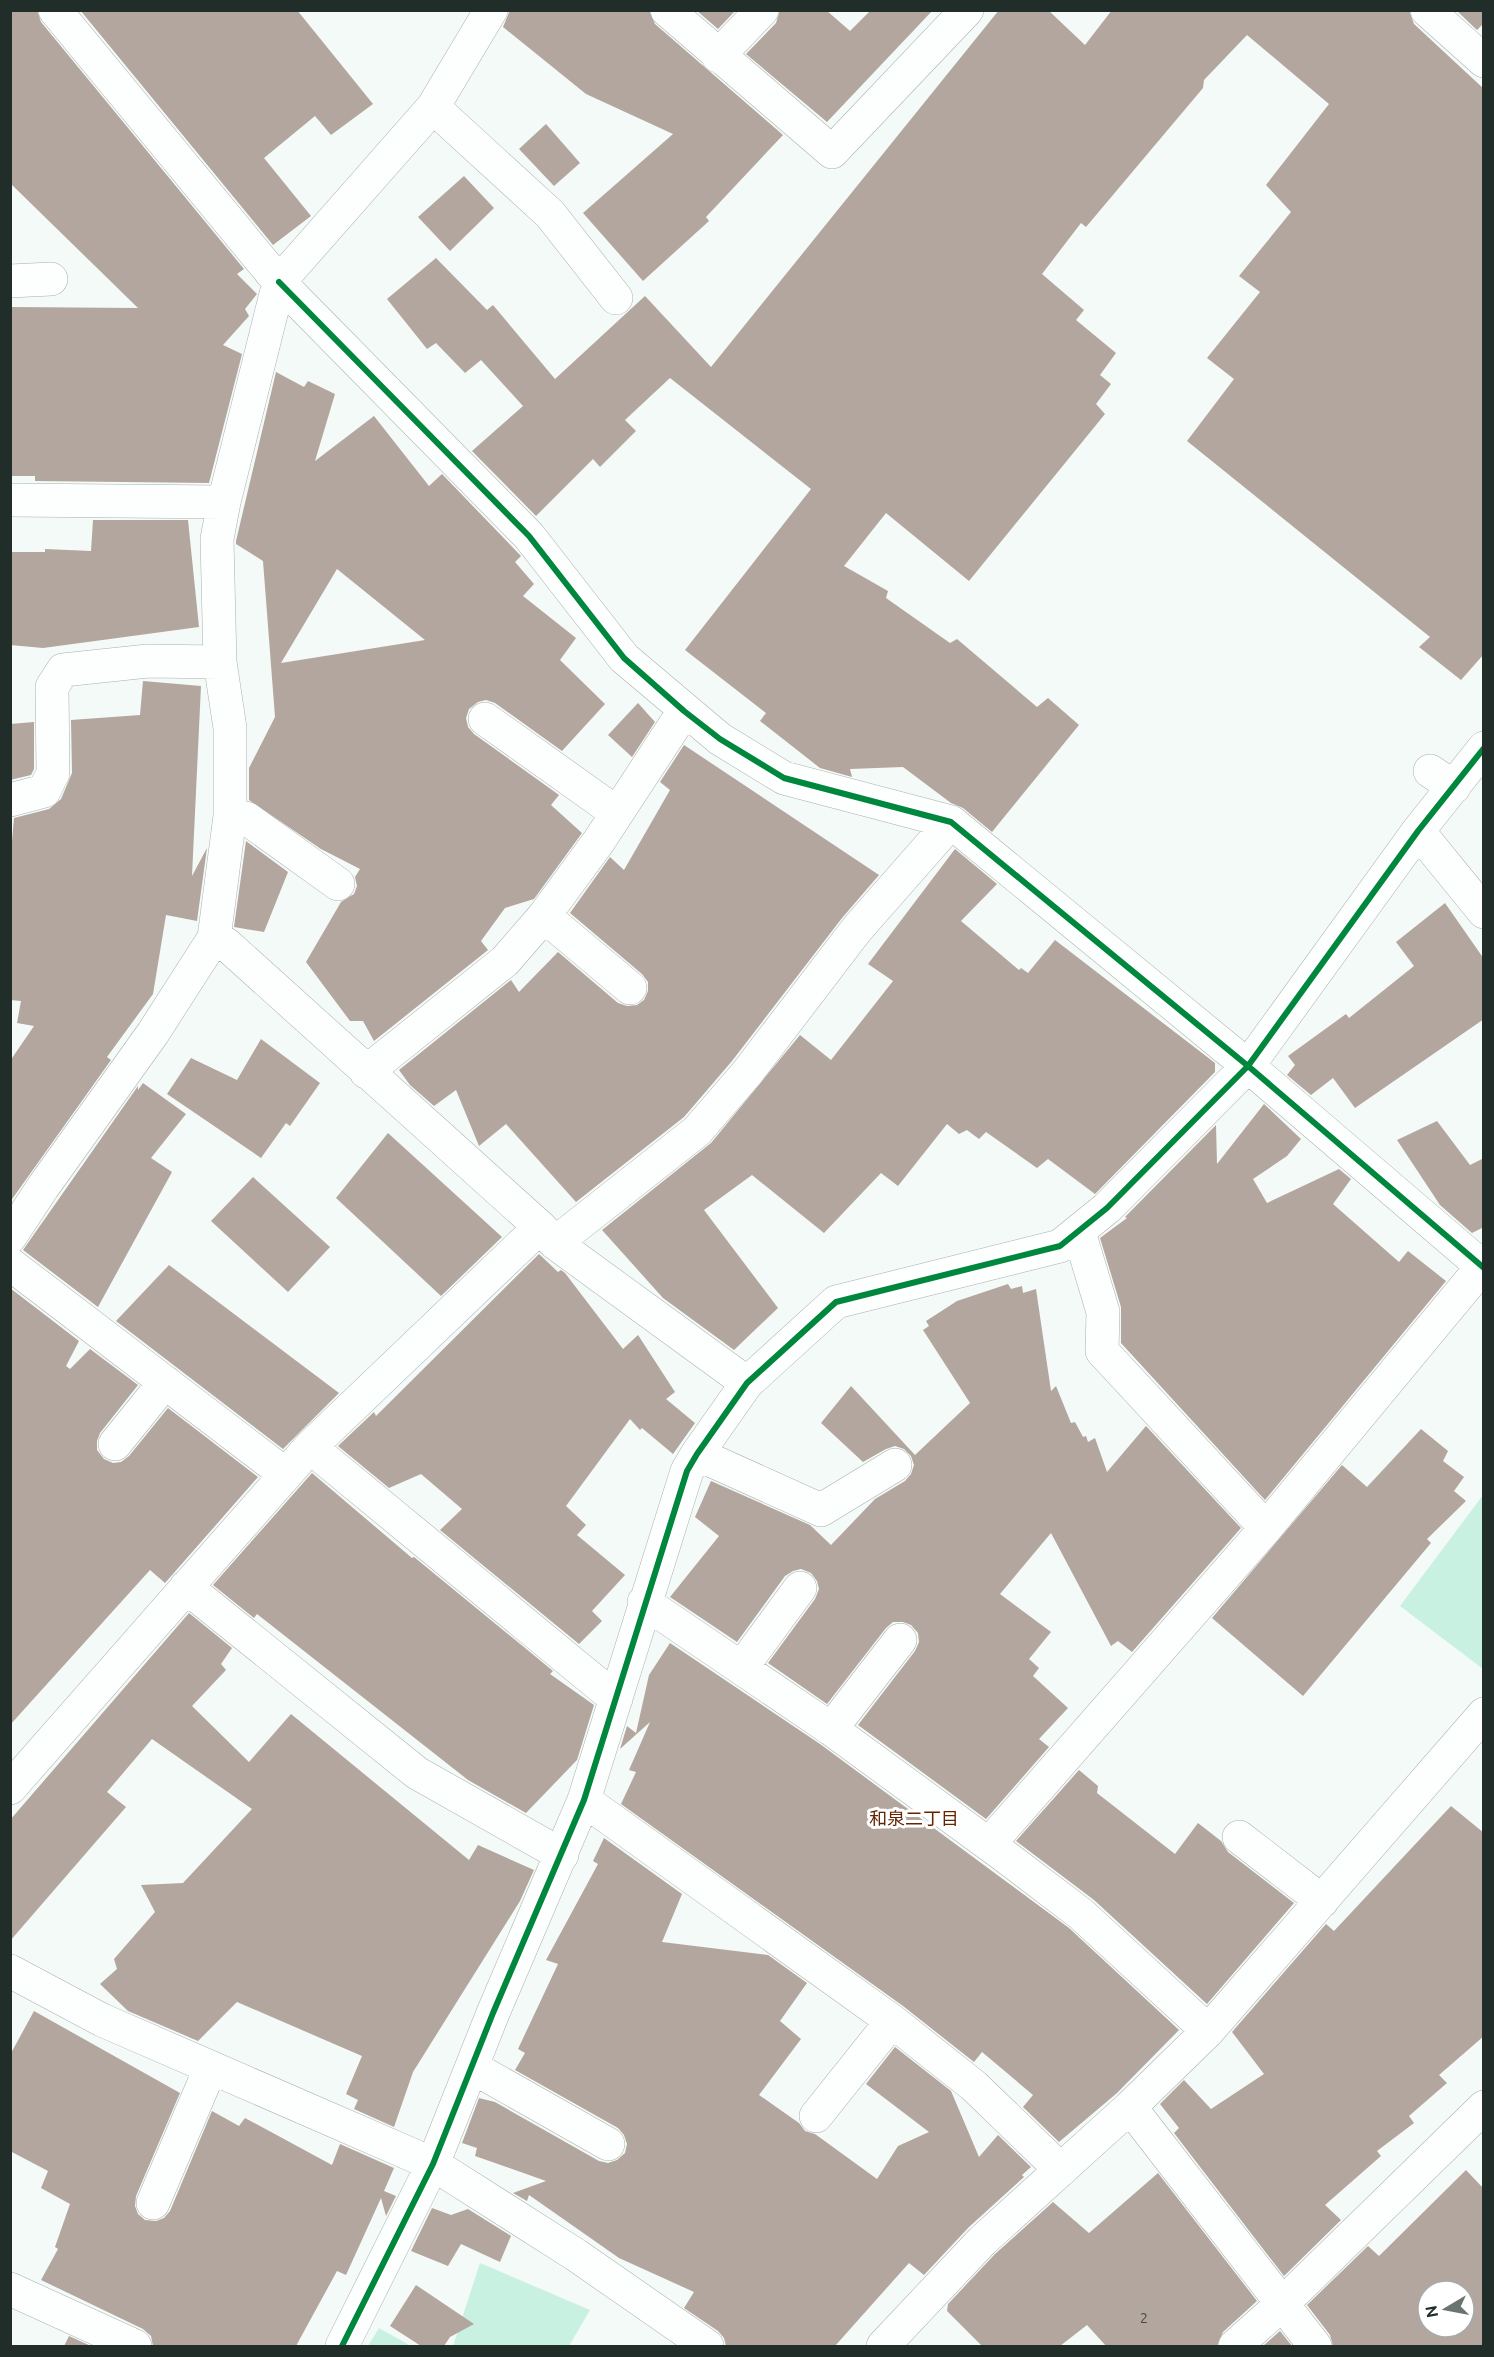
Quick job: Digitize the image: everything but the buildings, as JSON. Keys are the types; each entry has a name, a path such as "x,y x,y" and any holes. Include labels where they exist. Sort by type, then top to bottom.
{"street":[{"path":"55,10 279,282 529,536 624,658 684,711 720,739 784,777 951,822 1248,1066 1483,1267 1266,1528 989,1844"},
{"path":"10,1237 153,1033 214,938 230,816 230,728 220,662 217,539 224,502 279,282 433,106 491,10"},
{"path":"667,10 832,152 967,10"},
{"path":"718,56 762,10"},
{"path":"1427,10 1484,60"},
{"path":"433,106 550,214 616,298"},
{"path":"10,281 51,279"},
{"path":"10,500 224,502"},
{"path":"10,800 44,791 53,773 52,687 63,670 148,661 220,662"},
{"path":"366,1072 505,961 544,916 617,813 684,711"},
{"path":"485,719 617,813"},
{"path":"342,2346 433,2164 584,1800 644,1602 687,1471 747,1383 836,1302 1060,1246 1107,1208 1248,1066 1418,831 1442,779 1484,748"},
{"path":"230,816 246,818 338,884"},
{"path":"10,1788 310,1447 548,1235 697,1131 747,1073 857,928 951,822"},
{"path":"1418,831 1484,912"},
{"path":"544,916 630,988"},
{"path":"214,938 226,944 548,1235 747,1383"},
{"path":"1079,1232 1103,1312 1102,1351 1266,1528"},
{"path":"10,1264 285,1474"},
{"path":"115,1444 165,1382"},
{"path":"310,1447 616,1700"},
{"path":"697,1454 821,1510 895,1464"},
{"path":"186,1587 417,1773 562,1855"},
{"path":"742,1667 800,1588"},
{"path":"644,1602 742,1667 989,1844 1081,1914 1208,2031"},
{"path":"831,1730 900,1640"},
{"path":"883,2346 982,2241 1130,2107 1208,2031 1484,1714"},
{"path":"584,1800 892,2021 974,2086 1061,2170"},
{"path":"1239,1836 1322,1901"},
{"path":"10,1971 102,2020 433,2164 576,2255 707,2346"},
{"path":"816,2116 892,2021"},
{"path":"472,2067 608,2144"},
{"path":"153,2203 210,2068"},
{"path":"1130,2107 1315,2346"},
{"path":"1235,2346 1281,2305 1484,2107"},
{"path":"10,2289 135,2346"}],"green space":[{"path":"1483,1495 1483,1669 1400,1606"},
{"path":"480,2263 590,2310 569,2346 453,2346"},
{"path":"379,2328 411,2346 368,2346"}],"cycle path":[{"path":"279,282 529,536 624,658 684,711 720,739 784,778 951,822 1248,1066 1484,1268"},
{"path":"342,2346 433,2164 493,2013 584,1800 687,1471 747,1383 836,1302 1060,1246 1107,1208 1248,1066 1418,831 1484,748"}],"district":[{"name":"和泉二丁目","path":"914,1819"}]}
